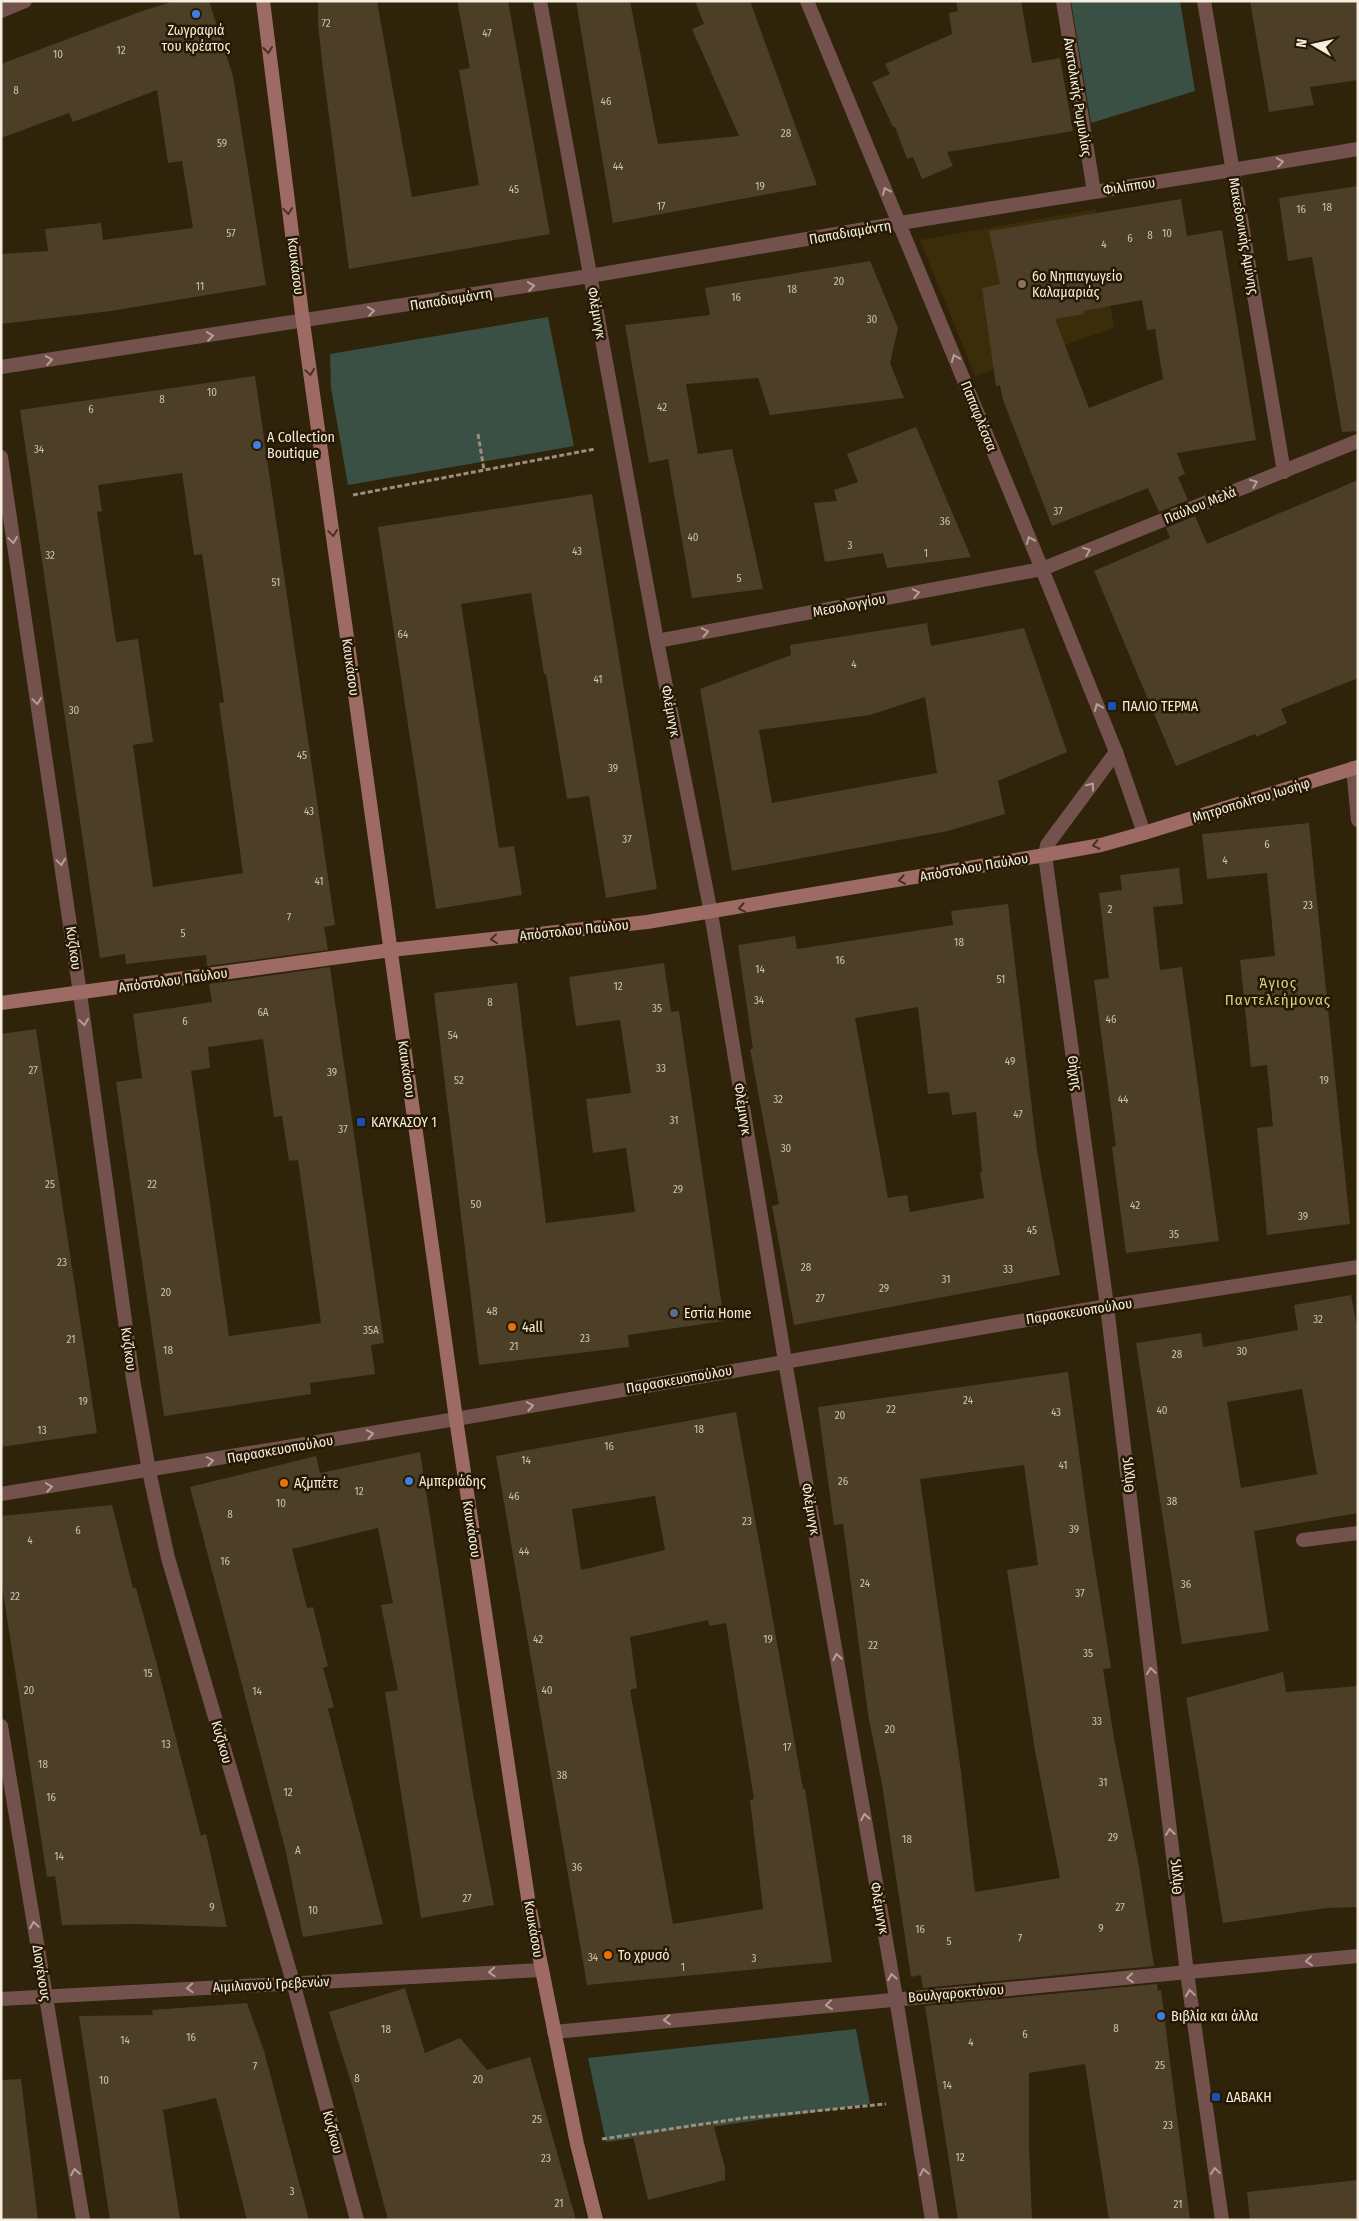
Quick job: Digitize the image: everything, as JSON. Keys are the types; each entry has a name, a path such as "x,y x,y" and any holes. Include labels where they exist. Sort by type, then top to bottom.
{"main road":[{"name":"Καυκάσου","path":"262,1 303,322 456,1419 526,1886 541,1970 577,2144 596,2220"},
{"name":"Μητροπολίτου Ιωσήφ","path":"1144,833 1356,768"},
{"name":"Απόστολου Παύλου","path":"1,1003 391,950 637,924 711,913 1101,845 1144,833"}],"street":[{"path":"1,11 25,1"},
{"name":"Φλέμινγκ","path":"540,1 620,444 711,913 785,1361 896,1998 932,2220"},
{"name":"Παπαφλέσσα","path":"807,1 900,223 1116,752 1144,833"},
{"name":"Ανατολικής Ρωμυλίας","path":"1063,1 1094,192"},
{"name":"Μακεδονικής Αμύνης","path":"1204,1 1284,472"},
{"name":"Φιλίππου","path":"900,223 1358,149"},
{"name":"Παπαδιαμάντη","path":"1,367 303,322 590,276 900,223"},
{"name":"Παύλου Μελά","path":"1042,570 1358,441"},
{"name":"Κυζίκου","path":"1,457 80,993 133,1379 149,1471 168,1558 293,1982 356,2220"},
{"name":"Μεσολογγίου","path":"657,641 1042,570"},
{"path":"1045,855 1047,845 1116,752"},
{"path":"1356,768 1358,820"},
{"name":"Θήχης","path":"1045,855 1107,1306 1187,1973 1222,2220"},
{"name":"Παρασκευοπούλου","path":"1,1494 456,1419 1107,1306 1358,1267"},
{"path":"1303,1540 1358,1533"},
{"name":"Διογένους","path":"1,1726 83,2220"},
{"name":"Βουλγαροκτόνου","path":"554,2032 896,1998 1358,1956"},
{"name":"Αιμιλιανού Γρεβενών","path":"1,1999 541,1970"}],"path":[{"path":"478,434 484,470"},
{"path":"328,499 620,444"},
{"path":"577,2144 628,2134 744,2118 912,2101"}],"shaded area":[{"name":"6ο Νηπιαγωγείο Καλαμαριάς","path":"1096,209 1114,328 975,376 920,240"}],"green space":[{"path":"1071,1 1180,1 1195,91 1091,123"},
{"path":"548,317 574,446 348,485 331,388 330,354"},
{"path":"856,2029 870,2104 606,2142 588,2058"}],"building":[{"path":"175,1 209,1 233,76 266,285 111,311 1,324 1,254 48,251 45,229 101,223 103,240 193,228 182,161 168,163 157,90 73,122 69,113 1,138 1,64 142,11"},
{"path":"318,1 377,1 412,197 479,185 459,70 470,68 457,1 508,1 550,234 349,269 323,70 318,24"},
{"path":"576,1 630,1 658,144 739,136 692,29 704,24 695,1 750,1 817,185 613,223"},
{"path":"956,1 1021,1 1032,63 1060,58 1073,131 947,152 953,166 922,179 913,157 907,159 895,127 893,127 872,82 890,74 885,64 952,34 949,13 958,11"},
{"path":"1250,1 1358,1 1358,80 1310,87 1314,105 1269,112"},
{"path":"1358,186 1358,431 1342,432 1312,257 1288,261 1279,198"},
{"path":"1181,199 1187,236 1222,230 1256,440 1177,453 1185,474 1178,477 1188,500 1159,512 1148,488 1052,526 1003,400 1000,385 996,386 982,288 1000,284 989,231","holes":["1142,300 1147,330 1155,329 1163,379 1089,408 1055,319 1084,314 1083,311"]},
{"path":"870,261 898,328 890,363 904,398 770,415 758,378 686,384 698,454 732,449 763,589 692,598 668,459 649,463 625,325 710,315 705,288"},
{"path":"255,376 335,925 324,927 328,950 207,966 206,955 126,964 125,954 100,958 20,410","holes":["182,473 194,555 202,554 224,702 219,703 243,873 153,887 133,745 153,742 138,639 116,642 97,512 102,511 98,485"]},
{"path":"916,427 971,557 887,568 883,553 825,562 814,503 837,501 834,490 858,482 847,454"},
{"path":"1358,480 1358,678 1281,709 1287,723 1256,737 1255,734 1176,766 1094,571 1170,538 1166,528 1195,516 1207,544"},
{"path":"592,494 657,889 606,898 589,796 567,799 531,593 461,604 499,848 514,846 522,895 436,909 378,527"},
{"path":"927,623 931,646 1024,628 1067,752 998,781 1005,814 948,831 732,871 700,689 791,655 790,645","holes":["925,697 937,773 772,803 759,730 870,715"]},
{"path":"1309,823 1350,1224 1267,1235 1257,1128 1273,1126 1267,1065 1251,1067 1240,960 1275,956 1267,873 1207,879 1202,834"},
{"path":"1179,868 1183,904 1153,907 1160,970 1182,967 1219,1241 1126,1253 1112,1147 1116,1146 1094,980 1109,978 1099,893 1122,890 1120,875"},
{"path":"1008,904 1037,1151 1060,1275 794,1325 772,1206 779,1204 750,1049 753,1049 738,945 795,936 797,949 953,925 951,911","holes":["918,1007 928,1094 949,1092 952,1115 976,1112 982,1172 980,1172 984,1198 910,1212 907,1195 888,1198 855,1018"]},
{"path":"664,963 671,1012 679,1011 724,1321 628,1335 629,1347 479,1365 434,993 517,983 546,1223 635,1212 626,1148 593,1153 586,1099 631,1093 620,1020 576,1026 569,977"},
{"path":"330,967 384,1343 371,1345 375,1374 310,1383 311,1394 164,1416 116,1082 142,1078 133,1014 212,1002 209,984","holes":["263,1039 274,1117 282,1116 289,1161 298,1160 321,1323 229,1336 191,1071 210,1068 208,1047"]},
{"path":"36,1029 97,1433 1,1447 1,1034"},
{"path":"1351,1295 1358,1332 1358,1513 1254,1531 1269,1631 1182,1644 1136,1343 1201,1333 1203,1347 1298,1330 1294,1305","holes":["1302,1389 1317,1474 1241,1488 1227,1402"]},
{"path":"1068,1372 1090,1535 1111,1668 1103,1669 1114,1738 1139,1867 1154,1966 923,1988 921,1975 911,1977 882,1784 868,1714 843,1524 834,1525 818,1407","holes":["1024,1465 1038,1565 1007,1570 1035,1751 1060,1878 975,1892 961,1772 920,1479"]},
{"path":"736,1412 803,1789 805,1789 832,1962 587,1985 496,1456","holes":["655,1496 665,1550 581,1570 572,1509","708,1620 709,1626 726,1623 754,1799 750,1800 763,1909 673,1924 630,1690 637,1688 630,1637"]},
{"path":"420,1452 472,1788 494,1905 421,1918 385,1692 398,1690 381,1605 393,1603 378,1528 292,1549 307,1608 313,1607 328,1666 323,1668 334,1707 328,1709 383,1924 303,1937 286,1852 190,1487 316,1456 320,1473"},
{"path":"112,1505 133,1588 136,1588 157,1665 201,1836 206,1834 227,1927 135,1924 62,1925 55,1876 47,1877 1,1579 1,1516"},
{"path":"1283,1672 1286,1692 1358,1686 1358,1907 1327,1908 1223,1923 1186,1698"},
{"path":"1157,1984 1158,1991 1161,1990 1190,2220 1109,2220 1085,2064 1029,2073 1029,2147 1032,2220 958,2220 925,2006"},
{"path":"405,1988 425,2053 460,2038 487,2070 530,2057 576,2220 388,2220 354,2092 329,2012"},
{"path":"247,2003 264,2051 309,2220 247,2220 216,2098 163,2110 180,2220 110,2220 79,2016 153,2015 152,2010"},
{"path":"21,2079 38,2220 1,2220 1,2080"},
{"path":"713,2123 725,2168 725,2180 648,2200 633,2137"},
{"path":"1358,2180 1358,2220 1250,2220 1247,2192"}],"place":[{"name":"Ζωγραφιά του κρέατος","path":"196,14"},
{"name":"6ο Νηπιαγωγείο Καλαμαριάς","path":"1022,284"},
{"name":"A Collection Boutique","path":"257,445"},
{"name":"ΠΑΛΙΟ ΤΕΡΜΑ","path":"1112,706"},
{"name":"ΚΑΥΚΑΣΟΥ 1","path":"361,1122"},
{"name":"Εστία Home","path":"674,1313"},
{"name":"4all","path":"512,1327"},
{"name":"Αμπεριάδης","path":"409,1481"},
{"name":"Αζμπέτε","path":"284,1483"},
{"name":"Το χρυσό","path":"608,1955"},
{"name":"Βιβλία και άλλα","path":"1161,2016"},
{"name":"ΔΑΒΑΚΗ","path":"1216,2097"}],"district":[{"name":"Άγιος Παντελεήμονας","path":"1278,992"}]}
